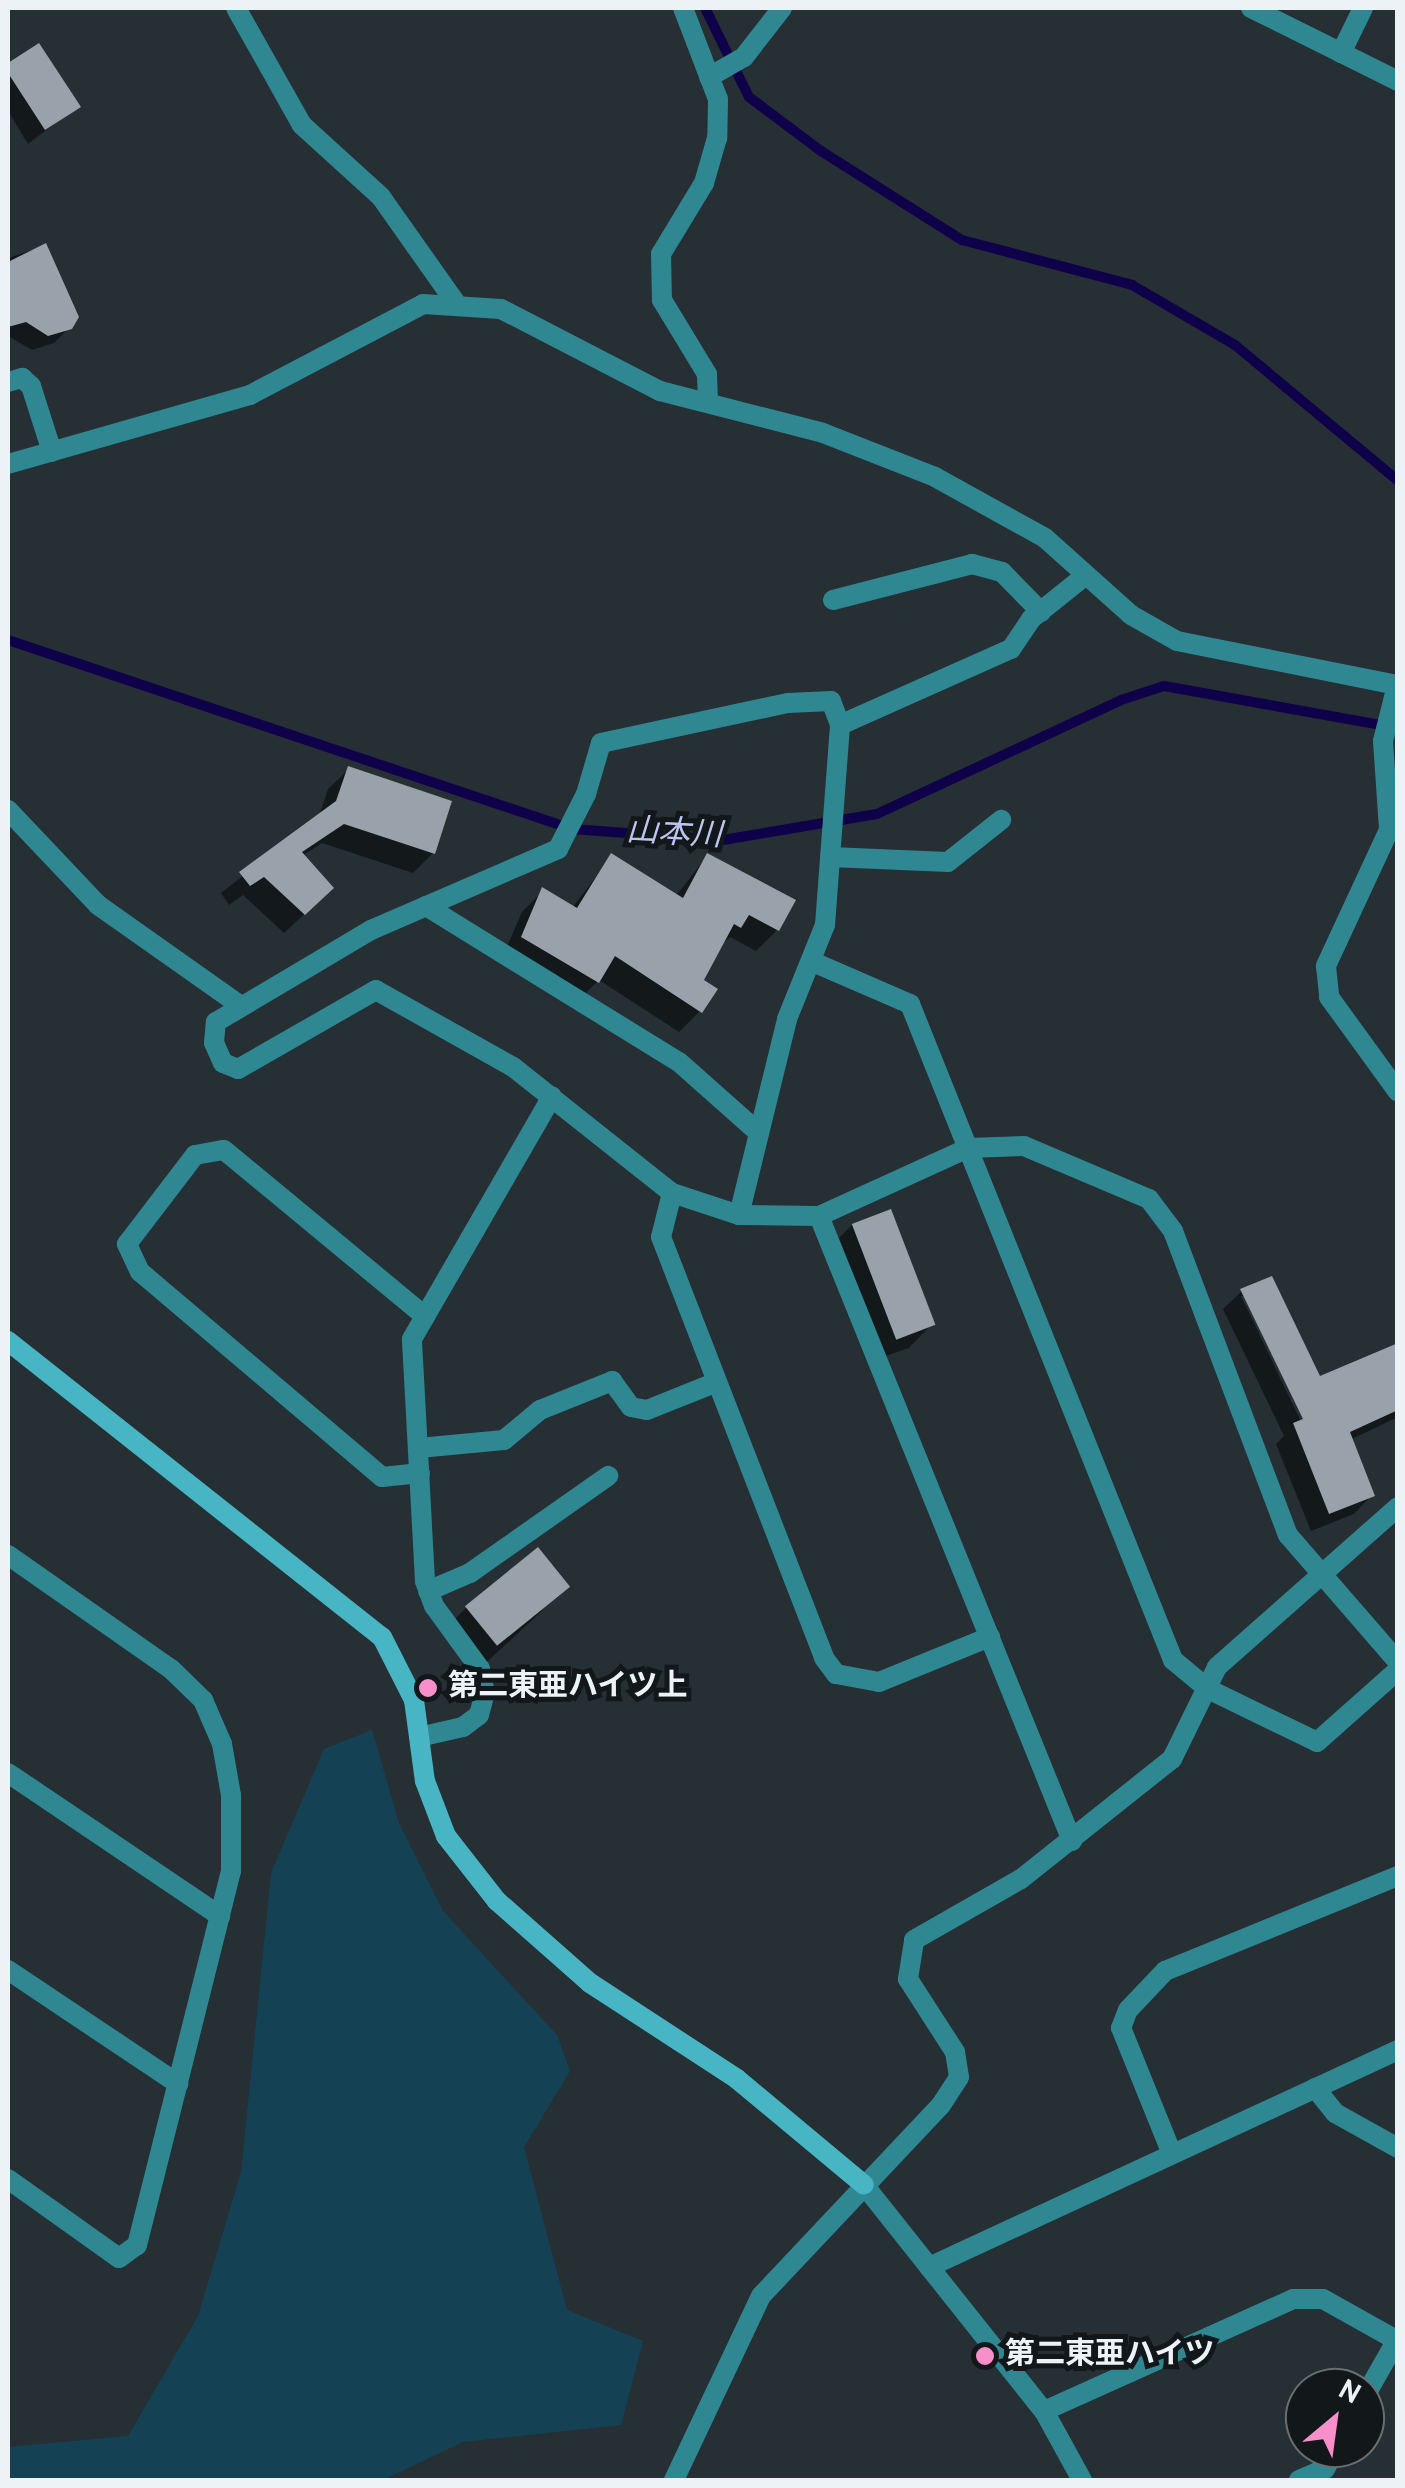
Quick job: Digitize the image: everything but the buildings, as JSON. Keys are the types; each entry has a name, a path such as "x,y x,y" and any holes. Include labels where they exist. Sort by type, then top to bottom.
{"street":[{"path":"236,8 302,125 381,197 454,302"},
{"path":"683,8 718,99 717,138 704,183 661,254 662,300 706,374 708,403"},
{"path":"709,77 744,57 782,8"},
{"path":"1250,8 1398,81"},
{"path":"1340,53 1363,8"},
{"path":"8,464 250,395 423,304 454,302 502,308 660,391 823,433 935,477 1046,538 1131,616 1178,641 1397,685 1383,741 1390,830 1326,966 1329,998 1398,1092"},
{"path":"8,382 22,378 31,386 52,452"},
{"path":"834,600 972,564 1002,572 1041,612"},
{"path":"840,725 1011,648 1041,612 1086,575"},
{"path":"739,1214 786,1018 814,962 825,925 840,725 831,701 788,702 601,743 586,794 558,850 426,906 240,1004 216,1022 214,1044 223,1063 238,1069 376,990 513,1066 672,1193 739,1214 819,1216 968,1148 1024,1146 1149,1200 1173,1231 1288,1535 1398,1662"},
{"path":"8,810 98,906 240,1004"},
{"path":"830,857 948,862 1001,820"},
{"path":"426,906 679,1062 759,1133"},
{"path":"814,962 910,1004 1173,1660 1208,1688 1317,1742 1398,1670"},
{"path":"419,1737 463,1727 479,1715 485,1693 480,1669 428,1590 412,1339 552,1096"},
{"path":"420,1473 382,1477 140,1272 127,1244 195,1155 224,1150 426,1316"},
{"path":"672,1193 661,1237 824,1658 836,1674 879,1682 990,1637"},
{"path":"819,1216 1072,1841"},
{"path":"8,1341 382,1637 414,1700 425,1781 446,1836 497,1901 590,1983 737,2079 864,2185 1044,2411 1082,2480"},
{"path":"419,1448 504,1440 540,1410 612,1382 630,1407 647,1410 717,1382"},
{"path":"428,1590 470,1574 608,1476"},
{"path":"674,2480 760,2296 942,2105 959,2077 955,2052 908,1979 914,1940 1020,1880 1172,1759 1217,1667 1398,1507"},
{"path":"8,1555 172,1669 204,1700 222,1744 230,1795 231,1872 138,2245 119,2258 8,2180"},
{"path":"8,1772 220,1916"},
{"path":"1172,2154 1120,2028 1128,2010 1165,1971 1398,1876"},
{"path":"8,1970 178,2084"},
{"path":"928,2266 1398,2050"},
{"path":"1314,2088 1334,2113 1398,2148"},
{"path":"1044,2411 1294,2299 1323,2300 1397,2340 1381,2368"},
{"path":"1299,2480 1325,2468"}],"shaded area":[{"path":"372,1730 399,1823 443,1911 557,2035 570,2071 524,2147 567,2310 643,2341 621,2425 463,2442 383,2480 8,2480 8,2447 128,2436 198,2316 241,2172 271,1873 324,1749"}],"waterway":[{"path":"705,8 749,97 821,151 962,240 1132,285 1235,345 1398,481"},
{"name":"山本川","path":"8,640 572,829 723,840 877,814 1121,700 1164,686 1398,728"}],"place":[{"name":"第二東亜ハイツ上","path":"428,1688"},
{"name":"第二東亜ハイツ","path":"985,2356"}]}
